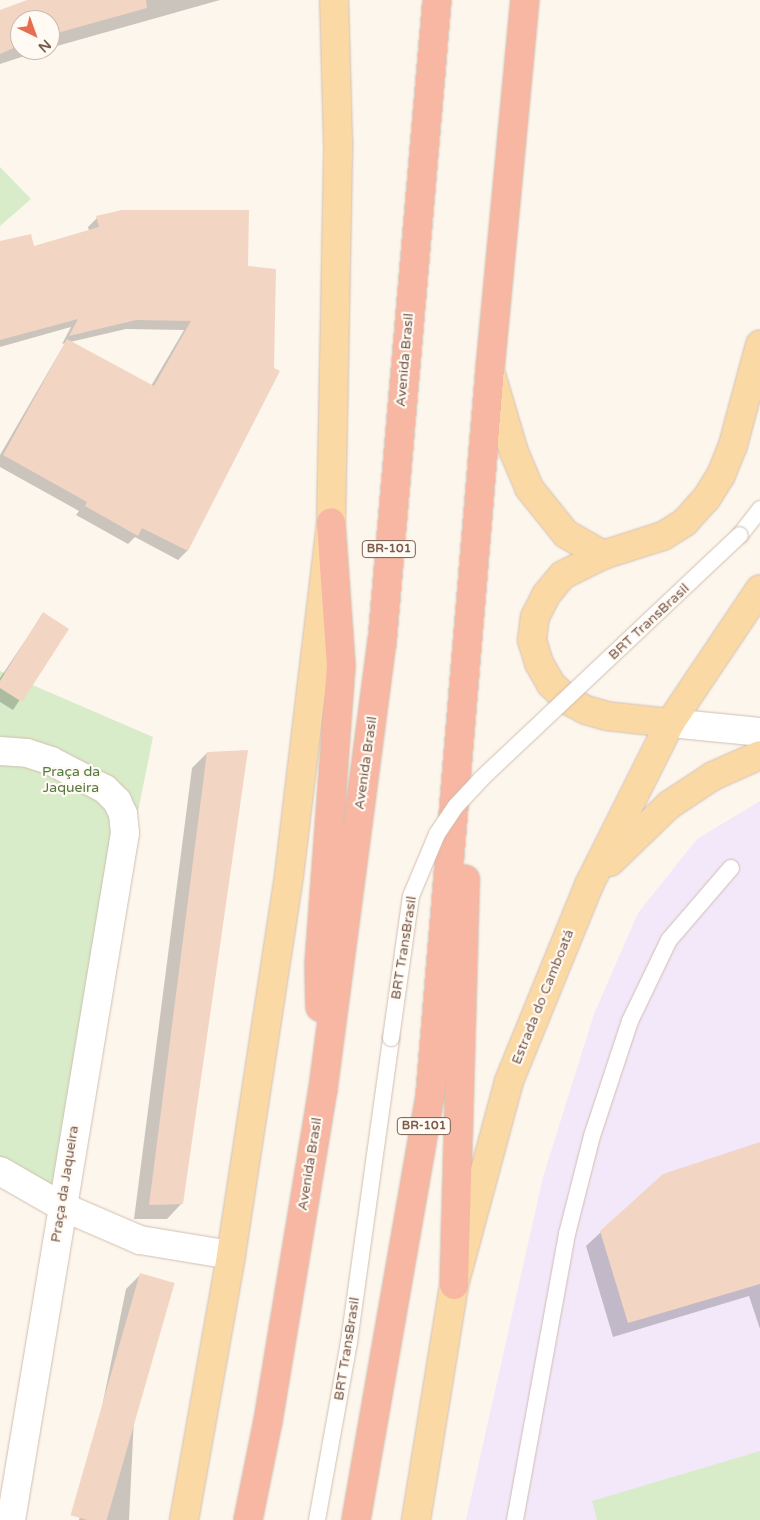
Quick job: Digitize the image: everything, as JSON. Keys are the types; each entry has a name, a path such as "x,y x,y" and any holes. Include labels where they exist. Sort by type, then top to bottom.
{"highway":[{"name":"BR-101","path":"356,1520 430,1095 462,727 490,369 525,0"},
{"name":"Avenida Brasil","path":"248,1520 268,1420 322,1089 382,643 437,4"},
{"path":"322,1089 319,965 341,666 332,522"},
{"path":"454,1285 464,949 466,808 462,727"}],"main road":[{"path":"184,1520 231,1255 289,876 332,522 338,142 334,0"},
{"path":"670,723 586,710 569,701 551,684 539,664 532,640 536,617 546,595 563,575 603,555 663,536 685,522 706,499 721,475 733,445 760,345"},
{"path":"490,369 514,452 529,488 566,534 603,555"},
{"name":"Estrada do Camboatá","path":"454,1285 509,1081 589,885 670,723 760,589"},
{"path":"589,885 632,838 669,805 713,776 760,755"},
{"path":"416,1520 454,1285"}],"street":[{"path":"670,723 760,732"},
{"name":"Praça da Jaqueira","path":"0,751 27,753 81,775 105,789 117,800 123,814 125,833 61,1206 11,1520"},
{"path":"0,1172 61,1206 140,1240 231,1255"}],"lane":[{"name":"BRT TransBrasil","path":"317,1520 350,1333 411,896 437,834 456,806 482,778 740,535 760,509"},
{"path":"515,1520 567,1234 592,1136 627,1030 669,940 732,868"}],"shaded area":[{"path":"760,801 760,1520 466,1520 543,1177 594,1014 638,913 697,839"}],"green space":[{"path":"0,167 31,199 0,226"},
{"name":"Praça da Jaqueira","path":"0,671 153,737 59,1204 0,1166"},
{"path":"760,1451 760,1520 597,1520 592,1501"}],"building":[{"path":"27,0 146,0 147,8 60,32 60,10 10,10 10,50 0,54 0,10"},
{"path":"122,210 249,210 248,266 276,269 274,368 280,371 188,551 142,528 138,536 85,506 87,502 3,455 67,339 154,386 191,321 136,320 69,336 78,319 0,340 0,241 31,234 34,246 99,227 96,216"},
{"path":"43,612 69,629 22,702 0,688 0,681"},
{"path":"248,750 183,1204 149,1205 207,752"},
{"path":"760,1142 760,1284 628,1323 600,1231 663,1174"},
{"path":"140,1273 175,1283 107,1520 87,1520 71,1515"}]}
